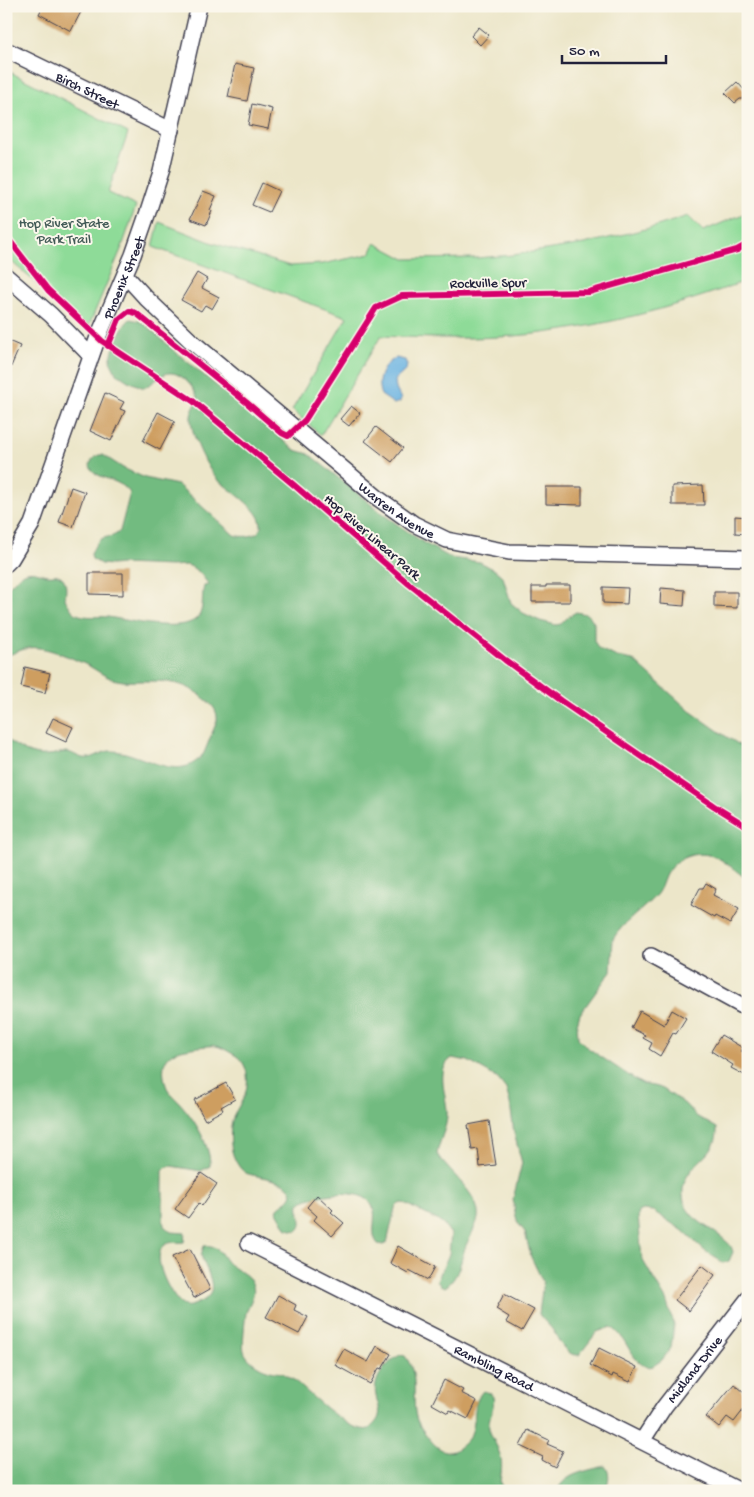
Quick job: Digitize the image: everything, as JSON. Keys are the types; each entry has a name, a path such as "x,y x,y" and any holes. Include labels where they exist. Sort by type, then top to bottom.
{"street":[{"name":"Phoenix Street","path":"6,564 32,524 91,356 133,255 161,172 199,6"},
{"name":"Birch Street","path":"6,50 171,130"},
{"name":"Warren Avenue","path":"125,275 190,340 379,499 414,524 447,540 509,552 748,558"},
{"path":"6,276 51,315 91,356"},
{"path":"651,956 748,1009"},
{"name":"Rambling Road","path":"249,1243 740,1491"},
{"name":"Midland Drive","path":"642,1441 664,1407 748,1299"}],"green space":[{"name":"Hop River State Park Trail","path":"6,70 128,133 108,193 136,206 122,247 88,328 6,257"},
{"path":"748,212 748,280 657,310 594,325 563,330 484,338 381,336 321,435 292,410 347,317 153,247 159,222 213,243 290,266 322,264 370,254 375,243 405,259 477,258 513,255 584,244 654,227 688,216 703,231"},
{"path":"130,319 139,321 147,326 291,447 309,454 384,515 424,543 451,558 480,562 495,570 503,577 511,603 523,613 540,621 556,625 561,624 576,612 586,614 594,623 594,641 599,649 617,657 633,660 690,711 748,750 748,880 723,861 709,855 701,854 686,857 673,865 666,874 656,895 622,927 613,939 611,971 580,1014 577,1024 578,1038 588,1048 642,1084 663,1089 685,1104 696,1116 717,1128 713,1146 685,1180 683,1199 691,1214 730,1245 733,1252 729,1261 724,1263 706,1252 682,1230 653,1211 643,1210 639,1212 642,1259 666,1300 674,1325 671,1348 662,1360 653,1366 642,1365 621,1336 611,1327 597,1332 579,1355 569,1353 539,1314 543,1282 531,1257 525,1232 518,1223 513,1199 522,1163 514,1133 510,1103 506,1089 498,1079 489,1073 468,1061 452,1058 444,1070 443,1085 447,1120 437,1154 469,1192 478,1209 478,1218 464,1250 457,1273 445,1287 437,1281 449,1254 451,1234 437,1220 406,1204 397,1205 395,1208 387,1243 383,1245 378,1244 374,1237 374,1210 370,1202 354,1194 332,1194 303,1201 299,1204 300,1228 297,1231 287,1229 277,1212 278,1208 290,1198 292,1192 289,1187 275,1180 246,1173 237,1164 232,1151 230,1136 232,1121 244,1097 247,1085 247,1073 242,1062 227,1051 213,1046 179,1051 166,1059 164,1075 167,1088 198,1128 210,1159 210,1166 201,1171 171,1166 163,1171 164,1226 171,1232 185,1233 184,1242 165,1245 159,1257 163,1275 176,1299 181,1304 188,1306 205,1300 209,1295 211,1283 201,1255 204,1246 216,1248 227,1262 249,1278 253,1286 254,1290 246,1313 244,1332 243,1348 247,1357 260,1367 289,1377 341,1420 361,1429 369,1429 378,1420 380,1411 375,1390 378,1378 385,1367 400,1355 405,1356 412,1371 417,1421 430,1440 442,1450 454,1451 468,1439 473,1429 479,1396 483,1391 489,1393 494,1401 489,1429 501,1458 500,1483 505,1491 6,1491 6,739 21,749 36,755 67,752 86,758 111,751 123,752 160,765 183,767 194,763 204,753 217,721 217,714 208,701 190,689 175,683 120,681 105,676 74,659 42,648 28,648 6,656 6,589 18,577 27,572 57,575 65,582 65,599 70,608 73,612 80,615 166,625 188,623 199,616 202,608 204,586 209,585 200,573 192,567 187,565 111,565 101,564 92,559 91,554 101,539 112,536 120,531 130,493 126,488 100,476 92,470 90,466 91,461 99,455 103,455 123,468 145,478 178,485 234,535 251,536 259,532 261,528 255,511 216,478 203,458 191,423 192,413 198,399 186,380 181,376 170,373 165,374 144,388 116,373 110,361 120,333"},
{"path":"605,1466 609,1478 604,1491 557,1491 565,1480 571,1476"}],"water":[{"path":"396,358 405,360 407,365 406,370 395,380 396,389 401,399 400,402 394,404 381,395 379,379 387,365"}],"building":[{"path":"43,6 84,6 71,31 39,14"},
{"path":"479,27 489,35 480,45 471,36"},
{"path":"235,64 254,68 247,101 228,97"},
{"path":"737,82 748,94 735,103 725,93"},
{"path":"252,104 272,109 268,129 248,125"},
{"path":"262,183 279,191 269,212 252,205"},
{"path":"203,191 216,196 206,225 190,219"},
{"path":"197,273 207,279 202,288 219,297 212,309 205,305 201,311 181,300"},
{"path":"6,340 20,346 6,378"},
{"path":"105,393 124,402 120,409 125,411 111,441 90,431"},
{"path":"351,406 360,413 349,426 340,419"},
{"path":"158,412 175,421 160,450 143,441"},
{"path":"376,427 403,448 392,462 365,441"},
{"path":"703,485 704,505 672,505 672,486"},
{"path":"71,487 85,492 73,527 59,522"},
{"path":"546,487 582,487 582,505 546,504"},
{"path":"735,516 748,517 748,534 735,533"},
{"path":"89,573 123,573 123,595 89,594"},
{"path":"546,585 570,585 570,602 532,602 532,587 546,587"},
{"path":"603,587 628,588 627,604 603,603"},
{"path":"661,588 685,590 684,606 660,604"},
{"path":"714,592 737,592 737,608 714,607"},
{"path":"25,667 50,673 45,693 21,687"},
{"path":"53,718 73,727 66,742 46,733"},
{"path":"706,883 716,889 713,895 739,909 730,924 715,916 714,918 691,905 700,888 703,888"},
{"path":"672,1010 686,1018 676,1034 673,1033 660,1056 649,1049 652,1043 643,1038 645,1035 631,1028 640,1011 664,1025"},
{"path":"721,1035 743,1048 741,1051 748,1055 748,1077 731,1068 733,1065 711,1051"},
{"path":"226,1083 235,1099 221,1107 223,1110 205,1120 194,1100"},
{"path":"489,1121 496,1165 480,1167 478,1149 472,1150 468,1125"},
{"path":"201,1173 217,1184 202,1206 199,1203 188,1218 175,1209"},
{"path":"317,1195 333,1210 331,1212 344,1223 332,1236 314,1220 317,1216 307,1207"},
{"path":"398,1246 435,1267 428,1280 409,1270 408,1273 390,1263"},
{"path":"190,1249 210,1289 194,1298 172,1257"},
{"path":"702,1265 715,1275 689,1311 675,1300"},
{"path":"504,1294 534,1310 522,1331 506,1322 509,1317 496,1309"},
{"path":"278,1295 296,1305 294,1310 308,1317 299,1334 266,1317"},
{"path":"377,1346 391,1354 382,1369 379,1368 370,1384 335,1365 344,1349 368,1362"},
{"path":"599,1348 637,1367 630,1382 613,1374 612,1377 590,1365"},
{"path":"444,1380 463,1390 461,1393 477,1401 468,1419 450,1410 448,1413 432,1404"},
{"path":"734,1384 748,1395 748,1404 734,1422 727,1417 719,1427 706,1417"},
{"path":"528,1430 549,1440 547,1444 563,1451 555,1467 542,1460 543,1457 520,1446"}],"cycle path":[{"name":"Hop River Linear Park","path":"6,236 48,290 102,341 193,401 409,584 505,660 561,701 714,806 748,827"},
{"name":"Rockville Spur","path":"108,346 119,319 129,311 136,313 288,436 305,420 376,308 402,296 589,292 737,250 748,244"}]}
